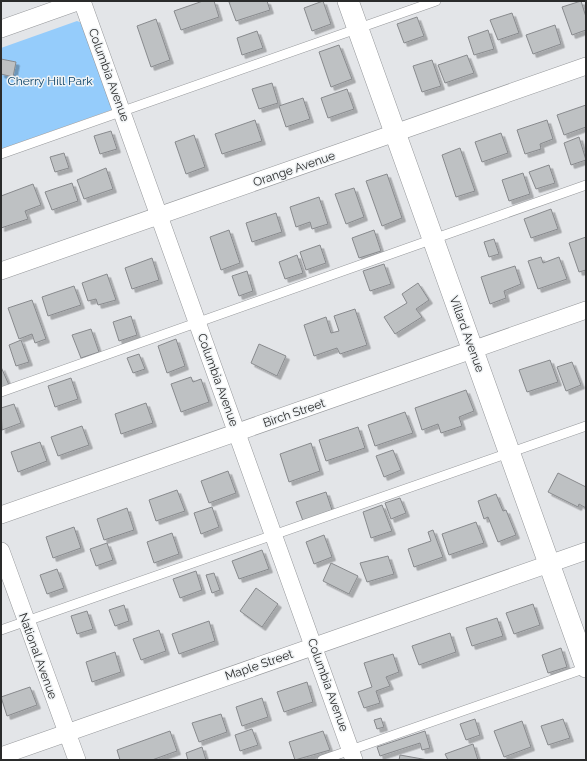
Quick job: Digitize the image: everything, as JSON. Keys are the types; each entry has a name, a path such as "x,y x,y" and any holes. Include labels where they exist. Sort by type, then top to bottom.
{"street":[{"path":"1,29 81,1"},
{"name":"Columbia Avenue","path":"81,1 160,215 353,755"},
{"name":"Villard Avenue","path":"348,1 586,668"},
{"name":"Orange Avenue","path":"1,272 586,66"},
{"name":"Birch Street","path":"1,515 586,310"},
{"name":"National Avenue","path":"1,551 77,760"},
{"name":"Maple Street","path":"1,756 586,551"}],"lane":[{"path":"1,154 122,110 436,1"},
{"path":"1,392 586,185"},
{"path":"1,630 586,426"},
{"path":"322,760 353,755 586,668"}],"green space":[{"name":"Cherry Hill Park","path":"77,21 82,23 114,109 1,149 1,48"}],"building":[{"path":"203,1 214,1 219,17 181,30 174,11"},
{"path":"267,1 270,10 236,21 229,2"},
{"path":"323,1 331,24 312,31 304,8"},
{"path":"581,1 586,17 586,30 572,35 562,7"},
{"path":"512,13 519,33 498,40 490,20"},
{"path":"417,17 424,36 404,43 397,24"},
{"path":"156,19 170,60 151,67 137,26"},
{"path":"555,25 561,44 533,54 526,35"},
{"path":"488,30 494,49 474,55 468,37"},
{"path":"257,31 263,48 242,55 237,38"},
{"path":"339,45 352,79 331,87 319,52"},
{"path":"467,55 474,73 445,83 438,65"},
{"path":"1,59 16,62 13,77 1,74"},
{"path":"432,60 441,86 422,92 413,66"},
{"path":"272,83 278,103 259,109 252,89"},
{"path":"347,89 354,109 328,118 321,98"},
{"path":"303,98 310,119 286,127 279,106"},
{"path":"586,105 586,127 564,135 557,115"},
{"path":"255,120 262,141 222,154 215,134"},
{"path":"547,120 553,139 540,144 541,149 525,154 517,130"},
{"path":"111,131 117,149 100,154 94,136"},
{"path":"501,133 508,153 482,162 475,142"},
{"path":"194,135 205,167 186,174 175,142"},
{"path":"579,137 586,160 571,165 564,143"},
{"path":"460,148 475,191 456,197 442,155"},
{"path":"64,153 69,168 55,172 50,157"},
{"path":"549,165 555,183 536,189 529,172"},
{"path":"106,168 113,189 84,199 77,180"},
{"path":"523,173 530,194 509,201 502,180"},
{"path":"387,174 402,218 382,226 366,181"},
{"path":"72,183 78,201 52,210 45,192"},
{"path":"33,184 41,205 25,211 28,219 1,228 1,196"},
{"path":"354,188 364,217 346,224 335,194"},
{"path":"319,197 328,224 312,229 310,222 296,227 290,207"},
{"path":"551,209 558,229 531,238 524,219"},
{"path":"276,213 282,232 252,242 246,223"},
{"path":"229,230 240,263 221,270 210,237"},
{"path":"374,230 381,251 359,258 352,238"},
{"path":"586,237 586,270 579,272 569,243"},
{"path":"494,239 499,254 489,257 484,242"},
{"path":"320,245 326,263 306,270 300,252"},
{"path":"297,255 303,273 285,279 279,262"},
{"path":"541,257 543,263 559,257 567,279 538,289 528,261"},
{"path":"152,258 159,280 132,289 125,268"},
{"path":"384,264 391,284 370,291 363,271"},
{"path":"515,266 521,284 504,291 506,298 490,304 481,277"},
{"path":"247,271 253,291 239,296 232,276"},
{"path":"107,274 116,300 98,305 96,299 88,301 82,283"},
{"path":"418,283 429,300 416,309 422,317 395,334 384,317 407,303 402,294"},
{"path":"74,286 81,305 48,316 42,297"},
{"path":"32,300 46,339 35,343 32,334 19,339 8,308"},
{"path":"355,309 367,345 340,354 337,348 314,356 304,325 326,317 331,333 339,331 334,316"},
{"path":"131,316 137,335 119,341 113,322"},
{"path":"91,329 99,352 81,358 72,335"},
{"path":"176,339 185,366 167,373 158,346"},
{"path":"21,340 29,362 16,366 9,345"},
{"path":"259,344 286,356 277,376 251,363"},
{"path":"139,354 145,369 133,373 127,358"},
{"path":"550,360 558,382 527,392 519,370"},
{"path":"572,362 581,385 566,391 557,367"},
{"path":"1,367 9,385 1,388"},
{"path":"191,377 193,382 201,379 209,402 181,412 171,384"},
{"path":"71,378 78,399 55,407 48,386"},
{"path":"466,390 474,411 459,417 462,426 441,433 438,424 422,430 415,408"},
{"path":"146,403 153,423 121,434 115,414"},
{"path":"14,404 21,423 2,430 1,408"},
{"path":"405,412 413,433 375,446 368,425"},
{"path":"82,426 89,445 58,456 51,437"},
{"path":"358,427 365,448 326,461 319,440"},
{"path":"40,442 47,461 18,472 11,452"},
{"path":"311,443 320,471 289,482 280,454"},
{"path":"393,450 401,470 384,477 376,456"},
{"path":"228,471 236,493 209,503 201,481"},
{"path":"558,473 586,487 586,508 579,504 578,507 548,492"},
{"path":"177,490 185,511 156,521 149,500"},
{"path":"326,492 332,510 303,521 296,502"},
{"path":"496,494 503,511 506,510 516,535 498,542 488,517 484,519 478,501"},
{"path":"400,498 406,513 391,519 385,503"},
{"path":"382,505 392,531 371,538 363,512"},
{"path":"212,507 219,527 201,534 194,513"},
{"path":"127,508 134,530 104,540 97,519"},
{"path":"476,522 484,543 449,555 442,534"},
{"path":"74,527 81,548 53,558 46,537"},
{"path":"433,530 443,557 414,567 408,549 431,541 428,532"},
{"path":"172,533 179,554 154,563 147,542"},
{"path":"324,535 332,557 314,564 306,542"},
{"path":"107,543 113,560 96,566 90,549"},
{"path":"262,550 269,569 239,579 232,561"},
{"path":"388,556 394,574 367,582 360,563"},
{"path":"331,563 358,576 349,594 323,581"},
{"path":"57,569 64,588 47,594 40,575"},
{"path":"196,571 202,590 180,598 173,579"},
{"path":"214,573 220,590 212,593 206,575"},
{"path":"256,588 278,604 262,627 240,611"},
{"path":"533,604 540,625 514,634 506,613"},
{"path":"124,605 129,621 115,626 109,610"},
{"path":"87,611 93,629 77,634 71,616"},
{"path":"497,618 503,636 472,646 466,628"},
{"path":"209,621 215,641 179,654 172,634"},
{"path":"159,630 166,651 141,660 133,639"},
{"path":"450,633 456,652 419,665 412,646"},
{"path":"561,648 567,667 548,673 542,655"},
{"path":"115,652 121,672 92,682 86,662"},
{"path":"393,654 399,672 386,677 390,686 376,691 380,703 364,708 358,692 372,687 364,663"},
{"path":"307,682 313,702 284,712 277,692"},
{"path":"30,687 37,705 7,716 1,697"},
{"path":"262,698 268,717 242,726 236,707"},
{"path":"221,714 227,732 199,742 192,723"},
{"path":"381,718 384,727 377,729 374,720"},
{"path":"475,719 480,735 466,740 460,724"},
{"path":"563,719 570,738 548,745 541,726"},
{"path":"522,721 531,747 504,757 494,731"},
{"path":"252,729 258,745 240,751 235,735"},
{"path":"170,731 177,751 152,760 120,760 117,750"},
{"path":"323,731 330,750 295,760 289,742"},
{"path":"425,731 430,748 422,750 420,743 380,756 377,747"},
{"path":"473,744 478,760 448,760 445,754"},
{"path":"202,747 206,760 188,760 186,753"},
{"path":"400,755 428,760 399,760"}]}
